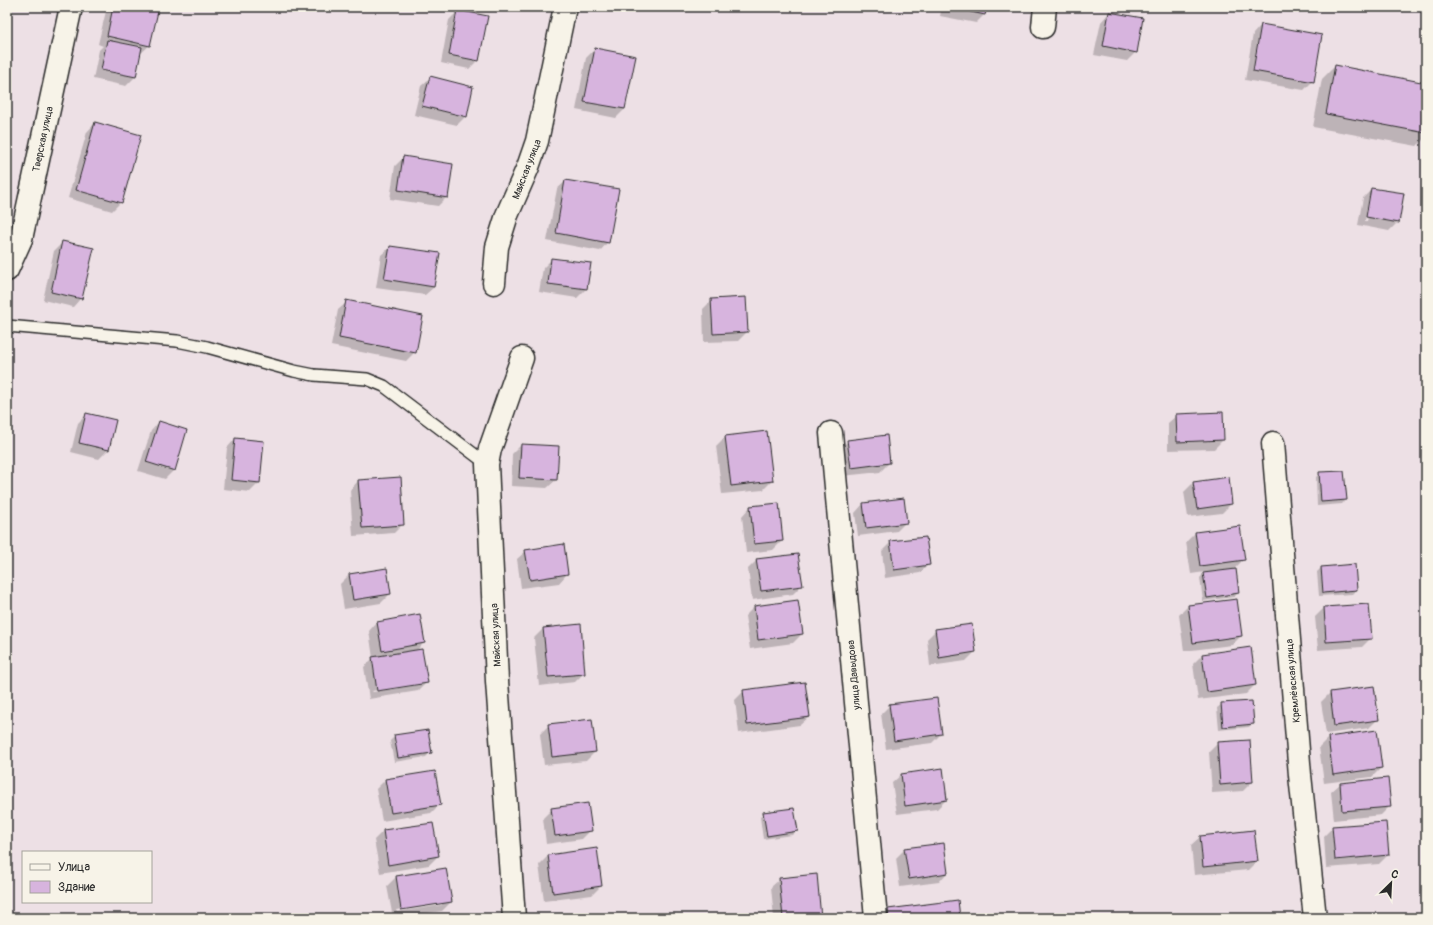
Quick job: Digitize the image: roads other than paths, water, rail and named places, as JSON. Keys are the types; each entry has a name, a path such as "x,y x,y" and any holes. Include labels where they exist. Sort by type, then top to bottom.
{"street":[{"name":"Тверская улица","path":"7,270 14,258 21,239 71,7"},
{"name":"Майская улица","path":"494,283 497,248 507,215 528,167 537,141 565,7"},
{"name":"Майская улица","path":"514,918 498,682 487,464 490,449 522,358"},
{"name":"улица Давыдова","path":"831,433 876,918"},
{"name":"Кремлёвская улица","path":"1273,443 1299,768 1315,918"}],"lane":[{"path":"7,326 177,342 207,347 314,375 367,379 384,386 487,464"}]}
